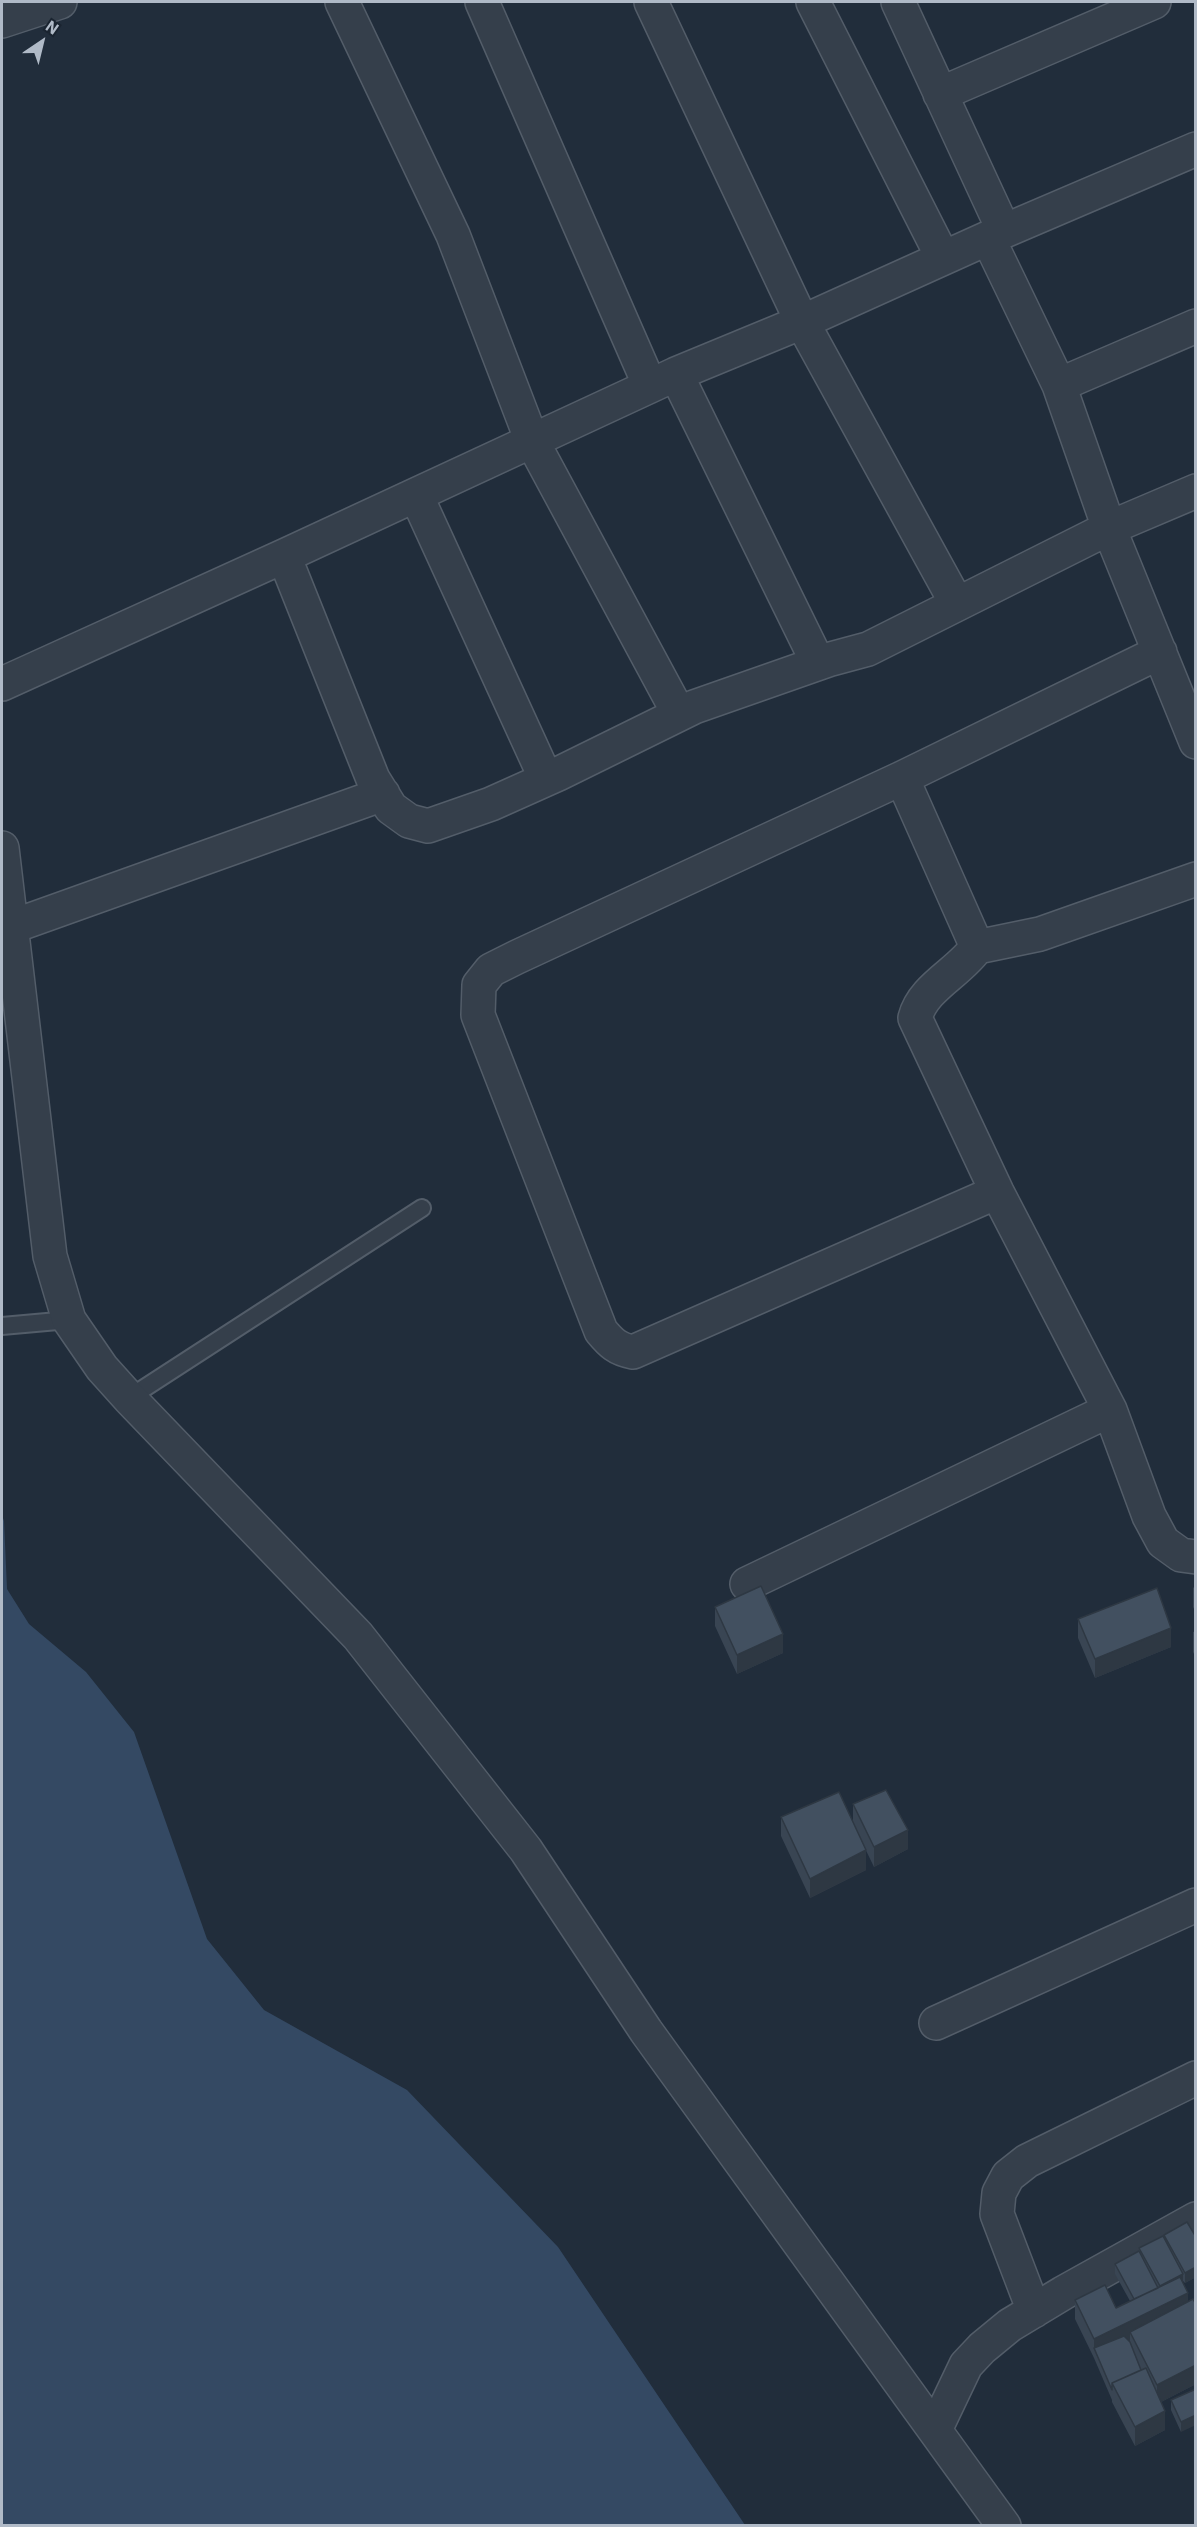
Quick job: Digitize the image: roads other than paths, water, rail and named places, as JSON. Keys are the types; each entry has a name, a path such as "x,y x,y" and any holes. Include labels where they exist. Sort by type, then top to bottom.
{"street":[{"path":"2,21 60,2"},
{"path":"342,2 453,235 532,441 679,714"},
{"path":"482,2 663,380 818,663"},
{"path":"651,2 802,322 957,604"},
{"path":"813,2 943,258"},
{"path":"898,2 940,94 1059,385 1109,528 1196,742"},
{"path":"940,94 1154,2"},
{"path":"2,684 663,380 802,322 1196,148"},
{"path":"1059,385 1196,326"},
{"path":"284,556 373,779 391,808 409,821 428,826 491,804 679,714 818,663 868,649 1109,528 1196,491"},
{"path":"416,495 546,779"},
{"path":"997,1192 633,1352 622,1350 612,1345 601,1331 478,1015 479,985 491,970 902,778 1160,652"},
{"path":"902,778 977,947"},
{"path":"11,927 383,794"},
{"path":"2,848 50,1256 69,1320 102,1368 129,1398 358,1636 511,1832 646,2031 1004,2526"},
{"path":"1196,879 1040,934 977,947 967,962 930,992 918,1007 915,1018 997,1192 1110,1410 1149,1516 1163,1542 1181,1555 1196,1557"},
{"path":"747,1584 1110,1410"},
{"path":"936,2023 1196,1905"},
{"path":"1034,2310 997,2214 999,2193 1008,2176 1027,2161 1196,2078"},
{"path":"935,2430 966,2365 982,2348 1034,2310 1196,2219"}],"lane":[{"path":"129,1398 422,1208"},
{"path":"2,1326 69,1320"}],"water":[{"path":"2,1515 7,1589 29,1624 86,1672 134,1732 207,1939 264,2010 407,2090 558,2247 745,2525 2,2525"}]}
